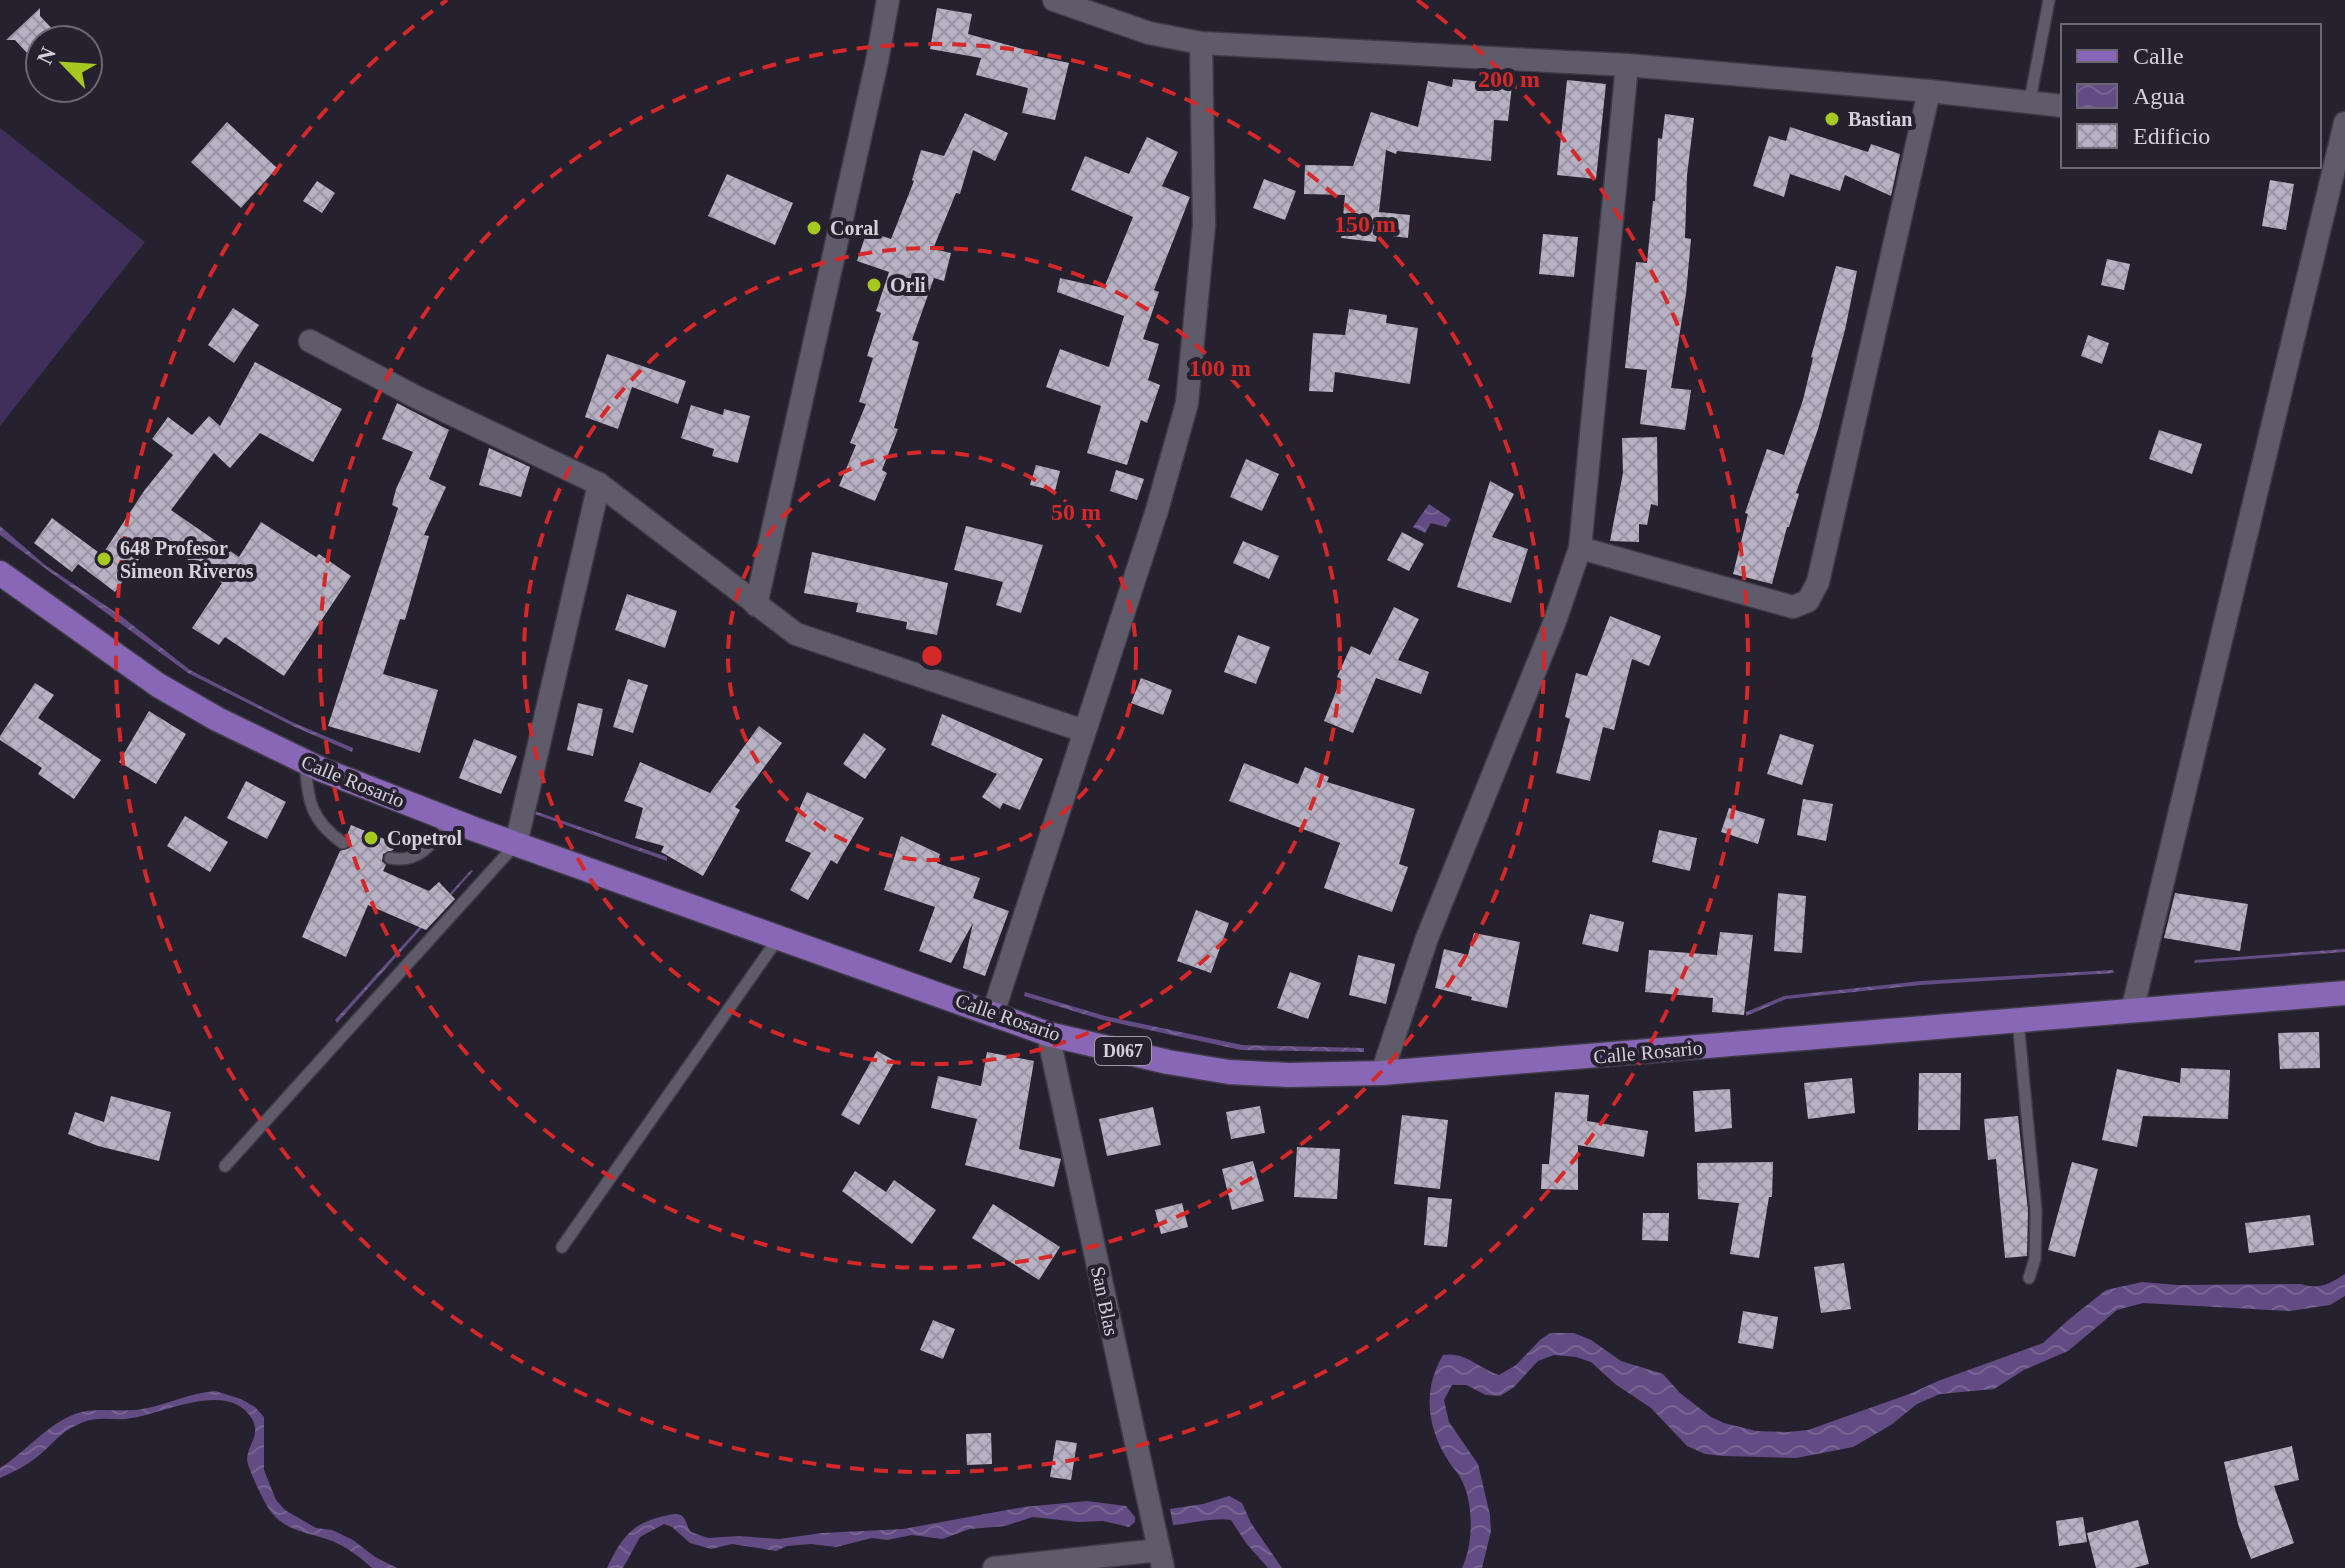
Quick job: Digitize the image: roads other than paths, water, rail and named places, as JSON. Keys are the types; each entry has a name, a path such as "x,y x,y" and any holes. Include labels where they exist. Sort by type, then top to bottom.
{"main road":[{"name":"Calle Rosario","path":"0,573 158,685 217,719 305,762 516,844 1048,1034 1168,1062 1229,1072 1289,1075 1382,1073 2345,993"}],"street":[{"path":"756,605 871,93 888,0"},
{"path":"1054,0 1149,33 1201,43 1627,65 2030,100 2061,106"},
{"path":"993,1013 1157,510 1187,403 1204,225 1201,43"},
{"path":"1382,1073 1427,938 1555,621 1580,548 1627,65"},
{"path":"1580,548 1793,607 1808,601 1818,582 1929,91"},
{"path":"2132,1011 2328,151 2345,123"},
{"path":"310,341 418,398 599,484 796,634 1084,731"},
{"path":"516,844 599,484"},
{"name":"San Blas","path":"1048,1034 1161,1559"},
{"path":"994,1568 1161,1559"}],"lane":[{"path":"2030,100 2049,0"},
{"path":"305,762 307,795 314,814 325,831 343,843"},
{"path":"390,858 415,858 426,850 451,820"},
{"path":"225,1166 516,844"},
{"path":"562,1247 779,937"},
{"path":"2018,1021 2036,1211 2035,1259 2029,1278"}],"water":[{"path":"1429,504 1451,519 1446,527 1431,523 1425,533 1413,527"},
{"path":"0,526 45,565 121,616 190,670 292,722 353,748 352,752 188,673 0,535"},
{"path":"526,808 667,857 667,861 526,811"},
{"path":"473,871 337,1023 335,1020"},
{"path":"2345,949 2345,952 2194,963 2195,960"},
{"path":"2113,970 2114,973 1921,985 1786,999 1746,1016 1746,1012 1784,996 1921,981"},
{"path":"1025,992 1105,1016 1242,1045 1364,1048 1364,1052 1241,1050 1103,1020 1024,996"},
{"path":"2345,1274 2345,1296 2330,1305 2290,1311 2143,1303 2117,1310 2068,1351 2024,1370 1994,1389 1940,1394 1917,1404 1891,1425 1853,1447 1796,1458 1723,1456 1705,1454 1687,1446 1651,1408 1615,1384 1591,1362 1576,1357 1554,1355 1538,1361 1513,1388 1500,1396 1486,1395 1466,1385 1452,1385 1444,1400 1449,1422 1478,1464 1491,1531 1482,1568 1462,1568 1469,1547 1471,1522 1468,1498 1460,1477 1436,1436 1430,1409 1432,1382 1443,1355 1458,1355 1499,1375 1516,1365 1550,1333 1574,1333 1591,1340 1621,1361 1663,1374 1680,1393 1711,1417 1756,1431 1788,1432 1808,1430 2043,1343 2106,1290 2142,1282 2318,1286"},
{"path":"215,1391 241,1399 264,1417 264,1470 276,1500 285,1510 316,1528 332,1530 353,1540 375,1557 397,1568 372,1568 343,1546 289,1527 275,1517 263,1499 247,1459 255,1435 252,1419 241,1407 227,1401 193,1402 126,1419 85,1422 72,1427 37,1457 0,1478 0,1468 55,1425 75,1414 91,1410 142,1409"},
{"path":"1229,1496 1242,1503 1251,1523 1282,1568 1268,1568 1231,1520 1173,1525 1170,1509"},
{"path":"1087,1501 1126,1506 1135,1517 1135,1522 1129,1527 1103,1521 1078,1522 1033,1517 1005,1526 970,1529 942,1539 912,1535 887,1540 872,1538 836,1547 811,1544 787,1546 776,1551 732,1544 711,1549 690,1543 664,1524 640,1537 623,1568 607,1568 617,1548 635,1528 652,1519 673,1514 684,1518 691,1532 708,1538 739,1536 779,1539 822,1533 903,1529 1024,1507"}],"place":[{"name":"Bastian","path":"1832,119"},
{"name":"Coral","path":"814,228"},
{"name":"Orli","path":"874,285"},
{"name":"648 Profesor Simeon Riveros","path":"104,559"},
{"name":"Copetrol","path":"371,838"}]}
